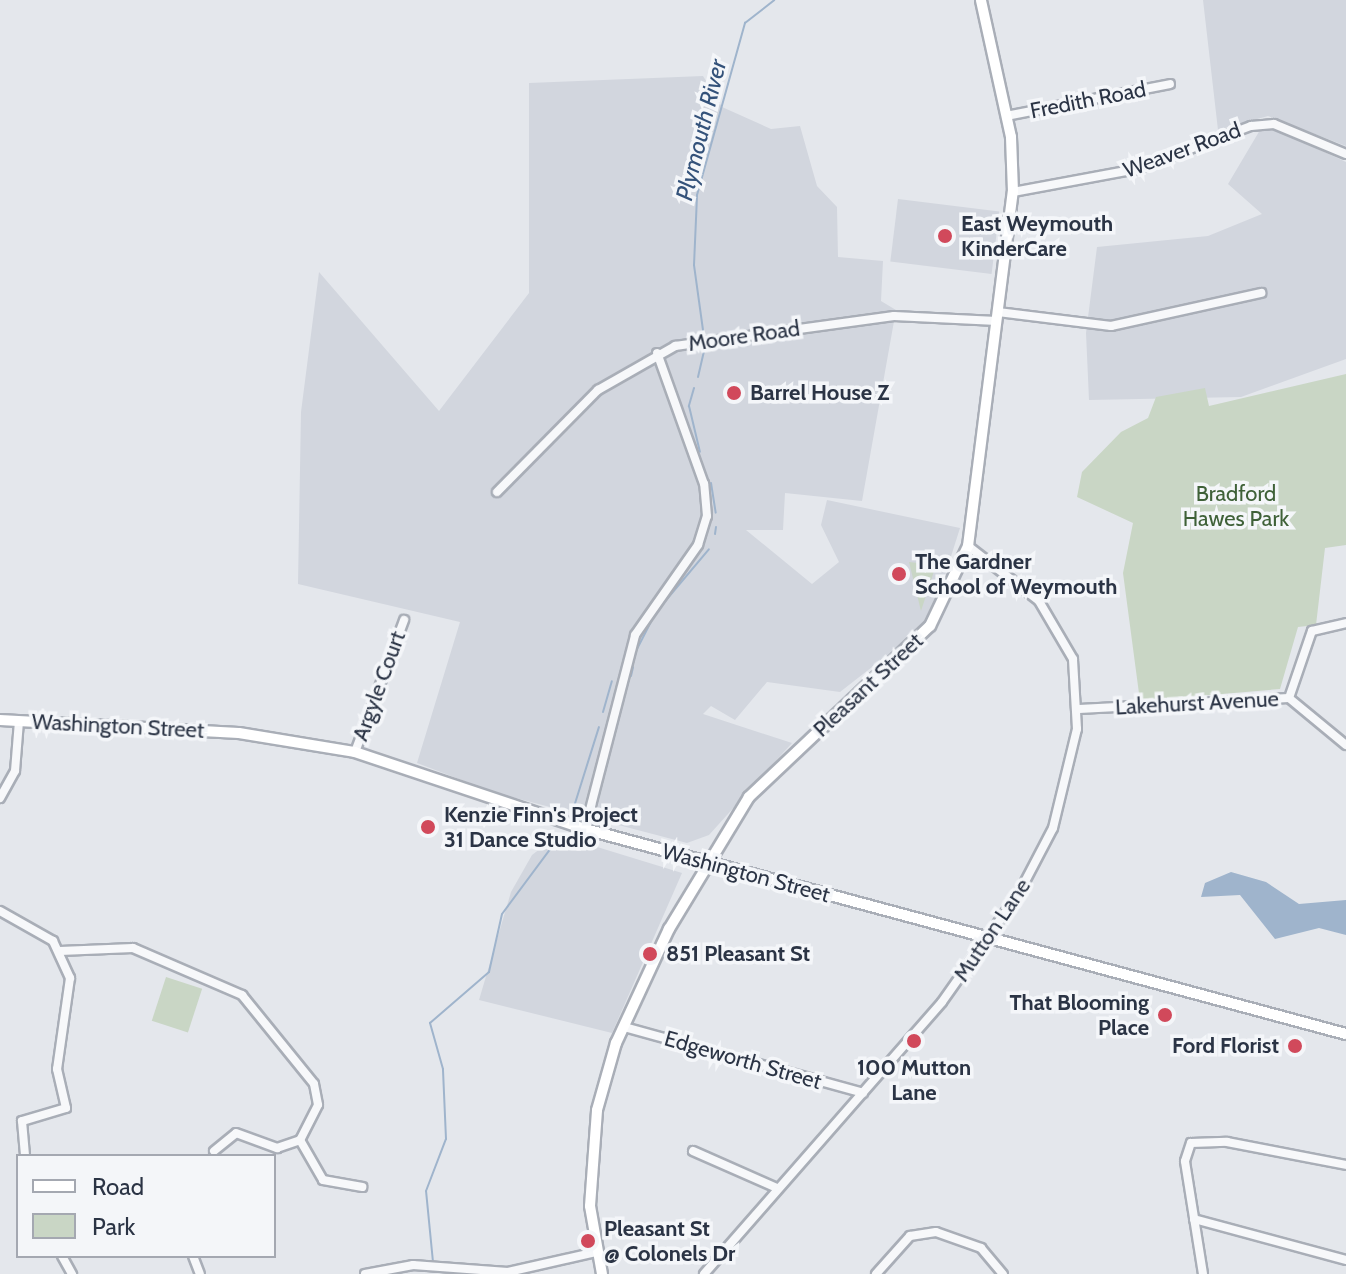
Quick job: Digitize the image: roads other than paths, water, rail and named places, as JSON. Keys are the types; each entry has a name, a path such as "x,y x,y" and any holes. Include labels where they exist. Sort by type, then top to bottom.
{"main road":[{"name":"Pleasant Street","path":"602,1274 596,1252 594,1128 624,1027 705,861 758,787 930,626 968,546 1013,192 1006,116 981,0"},
{"name":"Washington Street","path":"0,720 239,733 355,752 585,829 1346,1034"}],"street":[{"name":"Fredith Road","path":"1006,116 1170,84"},
{"name":"Weaver Road","path":"1013,192 1137,169 1259,125 1286,128 1346,154"},
{"name":"Moore Road","path":"497,492 598,390 657,353 703,339 894,316 997,316 1109,326 1261,293"},
{"path":"585,829 635,635 698,545 707,516 704,484 657,353"},
{"name":"Mutton Lane","path":"704,1274 863,1093 988,940 1053,828 1079,709 1073,659 1051,616 997,563 968,546"},
{"name":"Argyle Court","path":"355,752 404,620"},
{"path":"1289,698 1312,631 1346,623"},
{"name":"Lakehurst Avenue","path":"1079,709 1289,698 1346,745"},
{"path":"0,798 15,771 19,721"},
{"path":"0,911 60,951 70,978 57,1069 66,1108 22,1121 25,1154"},
{"path":"60,951 133,948 250,1001 314,1084 318,1105 300,1140 277,1148 236,1133 214,1151"},
{"name":"Edgeworth Street","path":"624,1027 863,1093"},
{"path":"300,1140 323,1180 362,1187"},
{"path":"1203,1274 1194,1219 1188,1146 1227,1142 1346,1165"},
{"path":"693,1151 777,1188"},
{"path":"1194,1219 1346,1260"},
{"path":"876,1274 910,1236 936,1232 981,1248 1003,1274"},
{"path":"365,1274 410,1265 508,1272 596,1252"},
{"path":"403,1274 410,1265"}],"water":[{"path":"1231,872 1266,882 1299,904 1346,900 1346,935 1319,928 1275,939 1240,895 1201,897 1205,883"}],"waterway":[{"name":"Plymouth River","path":"703,330 694,265 697,195 745,23 774,0"},
{"name":"Plymouth River","path":"698,377 704,351"},
{"name":"Plymouth River","path":"694,388 689,406 700,452"},
{"name":"Plymouth River","path":"711,483 716,513"},
{"name":"Plymouth River","path":"715,534 716,527"},
{"name":"Plymouth River","path":"637,649 656,612 709,549"},
{"name":"Plymouth River","path":"631,676 633,667"},
{"name":"Plymouth River","path":"603,712 612,681"},
{"name":"Plymouth River","path":"572,813 599,727"},
{"name":"Plymouth River","path":"433,1262 426,1191 446,1139 443,1069 430,1023 489,972 502,914 560,836"}],"place":[{"name":"East Weymouth KinderCare","path":"945,236"},
{"name":"Barrel House Z","path":"734,393"},
{"name":"The Gardner School of Weymouth","path":"899,574"},
{"name":"Kenzie Finn's Project 31 Dance Studio","path":"428,827"},
{"name":"851 Pleasant St","path":"650,954"},
{"name":"That Blooming Place","path":"1165,1015"},
{"name":"100 Mutton Lane","path":"914,1041"},
{"name":"Ford Florist","path":"1295,1046"},
{"name":"Pleasant St @ Colonels Dr","path":"588,1241"}],"park label":[{"name":"Bradford Hawes Park","path":"1236,506"}]}
